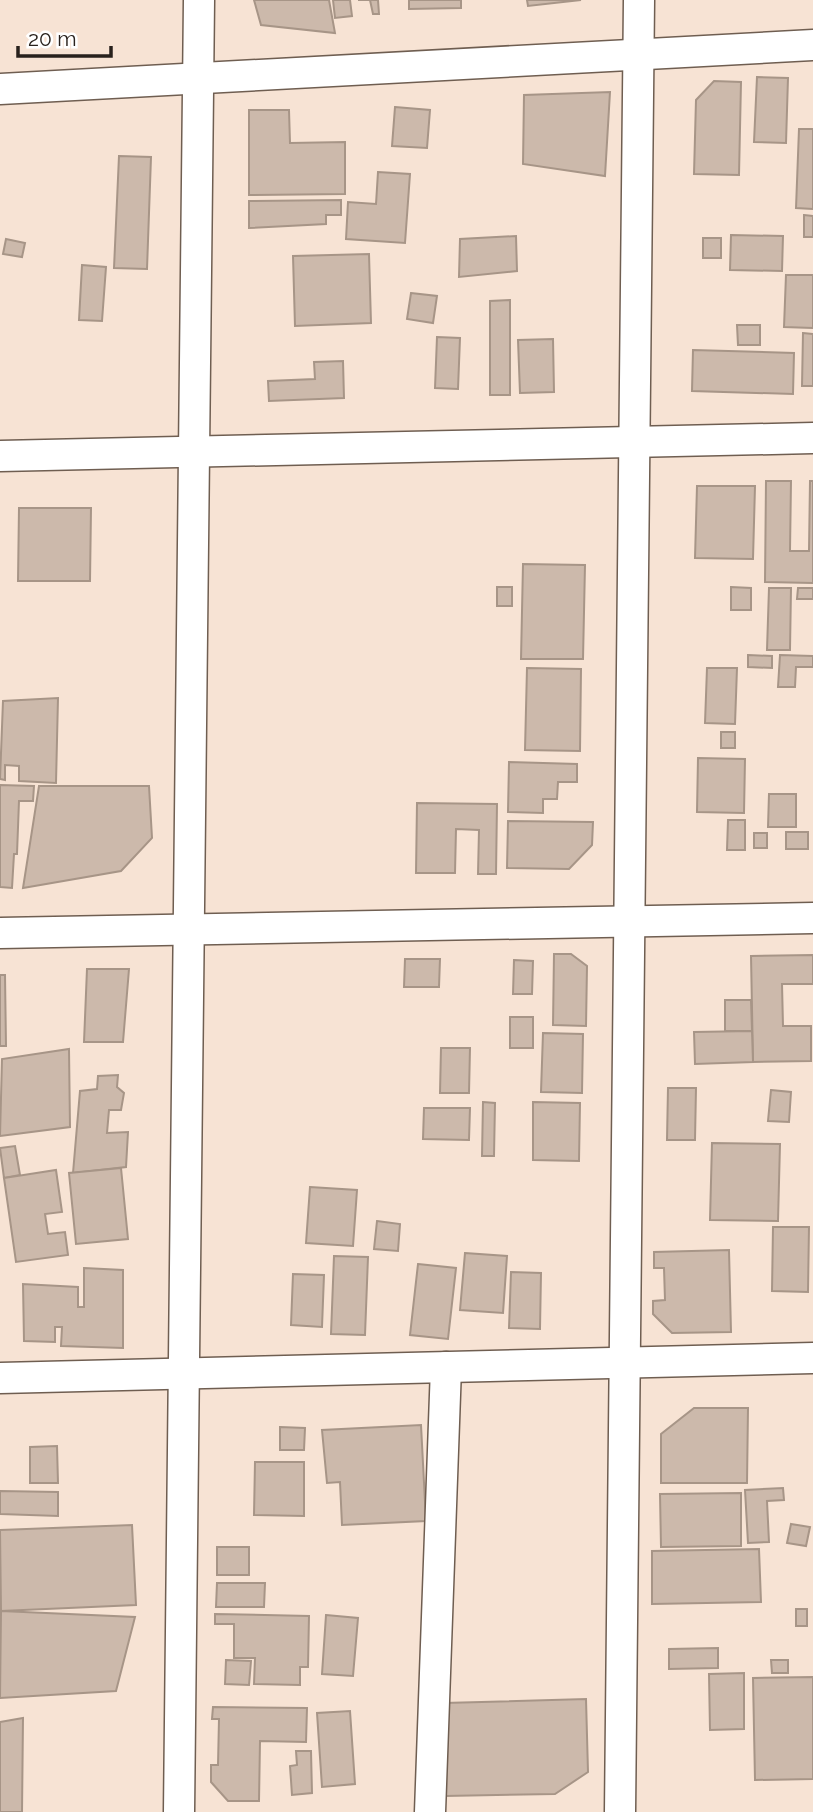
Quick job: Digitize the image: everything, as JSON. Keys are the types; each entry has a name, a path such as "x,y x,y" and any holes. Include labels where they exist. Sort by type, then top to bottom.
{"street":[{"path":"179,1812 199,0"},
{"path":"620,1812 639,0"},
{"path":"0,89 813,45"},
{"path":"0,456 813,438"},
{"path":"0,933 813,918"},
{"path":"0,1378 813,1358"},
{"path":"430,1812 446,1367"}],"building":[{"path":"254,0 329,0 335,33 261,25"},
{"path":"333,0 350,0 352,16 335,18"},
{"path":"370,0 378,0 379,14 373,14"},
{"path":"409,0 461,0 461,8 409,9"},
{"path":"527,0 581,0 528,6"},
{"path":"757,77 788,78 786,143 754,142"},
{"path":"714,81 741,82 739,175 694,174 696,100"},
{"path":"610,92 605,176 523,164 524,95"},
{"path":"395,107 430,110 427,148 392,146"},
{"path":"249,110 289,110 290,143 345,142 345,194 249,195"},
{"path":"799,129 813,129 813,209 796,208"},
{"path":"119,156 151,157 147,269 114,268"},
{"path":"378,172 410,174 405,243 346,239 348,202 376,204"},
{"path":"341,200 341,215 326,215 326,224 249,228 249,201"},
{"path":"804,215 813,216 813,237 804,237"},
{"path":"731,235 783,236 782,271 730,270"},
{"path":"516,236 517,271 459,277 460,239"},
{"path":"703,238 721,238 721,258 703,258"},
{"path":"6,239 25,243 22,257 3,254"},
{"path":"369,254 371,323 295,326 293,256"},
{"path":"82,265 106,267 102,321 79,320"},
{"path":"786,275 813,275 813,328 784,327"},
{"path":"411,293 437,296 433,323 407,319"},
{"path":"510,300 510,395 490,395 490,301"},
{"path":"737,325 760,325 760,345 738,345"},
{"path":"803,333 813,334 813,386 802,386"},
{"path":"437,337 460,338 458,389 435,388"},
{"path":"553,339 554,392 520,393 518,340"},
{"path":"693,350 794,353 793,394 692,391"},
{"path":"343,361 344,398 269,401 268,381 315,379 314,362"},
{"path":"766,481 791,481 790,551 809,551 810,481 813,481 813,583 765,582"},
{"path":"697,486 755,486 753,559 695,558"},
{"path":"19,508 91,508 90,581 18,581"},
{"path":"523,564 585,565 583,659 521,659"},
{"path":"497,587 512,587 512,606 497,606"},
{"path":"731,587 751,588 751,610 731,610"},
{"path":"769,588 791,588 790,650 767,650"},
{"path":"798,588 813,588 813,599 797,599"},
{"path":"748,655 772,656 772,668 748,667"},
{"path":"780,655 813,656 813,667 796,667 795,687 778,687"},
{"path":"527,668 581,669 580,751 525,750"},
{"path":"707,668 737,668 735,724 705,723"},
{"path":"58,698 56,783 19,781 19,766 5,765 5,780 0,779 3,701"},
{"path":"721,732 735,732 735,748 721,748"},
{"path":"698,758 745,759 744,813 697,812"},
{"path":"509,762 577,764 577,782 558,782 557,799 543,799 543,813 508,812"},
{"path":"0,785 34,786 33,801 19,801 17,854 14,854 12,888 0,887"},
{"path":"39,786 149,786 152,838 121,871 23,888"},
{"path":"769,794 796,794 796,827 768,827"},
{"path":"417,803 497,804 496,874 478,874 479,830 456,829 455,873 416,873"},
{"path":"728,820 745,820 745,850 727,850"},
{"path":"508,821 593,822 592,845 569,869 507,868"},
{"path":"786,832 808,832 808,849 786,849"},
{"path":"754,833 767,833 767,848 754,848"},
{"path":"554,954 571,954 587,966 586,1026 553,1025"},
{"path":"813,955 813,984 782,984 783,1026 811,1026 811,1061 753,1062 751,956"},
{"path":"405,959 440,959 439,987 404,987"},
{"path":"514,960 533,961 532,994 513,994"},
{"path":"87,969 129,969 123,1042 84,1042"},
{"path":"0,975 5,975 6,1046 0,1046"},
{"path":"725,1000 751,1000 752,1031 725,1031"},
{"path":"510,1017 533,1017 533,1048 510,1048"},
{"path":"752,1031 753,1062 695,1064 694,1032"},
{"path":"543,1033 583,1034 582,1093 541,1092"},
{"path":"441,1048 470,1048 469,1093 440,1093"},
{"path":"69,1049 70,1127 0,1136 2,1059"},
{"path":"118,1075 117,1087 124,1093 121,1110 109,1110 107,1133 128,1132 126,1167 73,1173 80,1091 97,1089 98,1076"},
{"path":"668,1088 696,1088 695,1140 667,1140"},
{"path":"771,1090 791,1092 789,1122 768,1121"},
{"path":"483,1102 495,1103 494,1156 482,1156"},
{"path":"533,1102 580,1103 579,1161 533,1160"},
{"path":"424,1108 470,1108 469,1140 423,1139"},
{"path":"712,1143 780,1144 778,1221 710,1220"},
{"path":"15,1146 20,1175 4,1178 0,1148"},
{"path":"121,1168 128,1239 76,1244 69,1173"},
{"path":"56,1170 62,1212 45,1214 48,1234 65,1232 68,1255 16,1262 4,1178"},
{"path":"310,1187 357,1190 353,1246 306,1243"},
{"path":"377,1221 400,1224 398,1251 374,1249"},
{"path":"773,1227 809,1227 808,1292 772,1291"},
{"path":"729,1250 731,1332 672,1333 653,1314 653,1301 665,1300 664,1268 654,1268 654,1252"},
{"path":"465,1253 507,1256 503,1313 460,1310"},
{"path":"334,1256 368,1257 365,1335 331,1334"},
{"path":"418,1264 456,1268 448,1339 410,1335"},
{"path":"84,1268 123,1270 123,1348 61,1346 62,1327 55,1327 55,1342 24,1341 23,1284 78,1287 78,1307 84,1307"},
{"path":"511,1272 541,1273 540,1329 509,1328"},
{"path":"293,1274 324,1275 322,1327 291,1325"},
{"path":"694,1408 748,1408 747,1483 661,1483 661,1434"},
{"path":"421,1425 426,1521 342,1525 340,1482 327,1483 322,1430"},
{"path":"280,1427 305,1428 304,1450 280,1450"},
{"path":"57,1446 58,1483 30,1483 30,1447"},
{"path":"255,1462 304,1462 304,1516 254,1515"},
{"path":"783,1488 784,1500 767,1501 769,1542 748,1543 745,1490"},
{"path":"0,1491 58,1492 58,1516 0,1514"},
{"path":"741,1493 741,1546 661,1547 660,1494"},
{"path":"791,1524 810,1527 806,1546 787,1543"},
{"path":"132,1525 136,1605 1,1611 0,1530"},
{"path":"217,1547 249,1547 249,1575 217,1575"},
{"path":"759,1549 761,1602 652,1604 652,1551"},
{"path":"217,1583 265,1583 264,1607 216,1607"},
{"path":"796,1609 807,1609 807,1626 796,1626"},
{"path":"1,1611 135,1617 116,1691 0,1698"},
{"path":"215,1614 309,1616 308,1667 300,1667 300,1685 254,1684 255,1658 234,1658 234,1624 215,1624"},
{"path":"326,1615 358,1618 353,1676 322,1674"},
{"path":"718,1648 718,1668 669,1669 669,1649"},
{"path":"226,1660 251,1661 249,1685 225,1684"},
{"path":"771,1660 788,1660 788,1673 772,1673"},
{"path":"744,1673 744,1729 710,1730 709,1674"},
{"path":"813,1677 813,1779 755,1780 753,1678"},
{"path":"586,1699 588,1772 555,1794 445,1796 444,1703"},
{"path":"213,1707 307,1708 306,1742 260,1741 259,1801 228,1801 211,1782 211,1765 218,1765 219,1719 212,1719"},
{"path":"350,1711 355,1784 322,1787 317,1713"},
{"path":"23,1718 22,1812 0,1812 0,1722"},
{"path":"296,1751 311,1751 312,1793 292,1795 290,1766 297,1765"}]}
